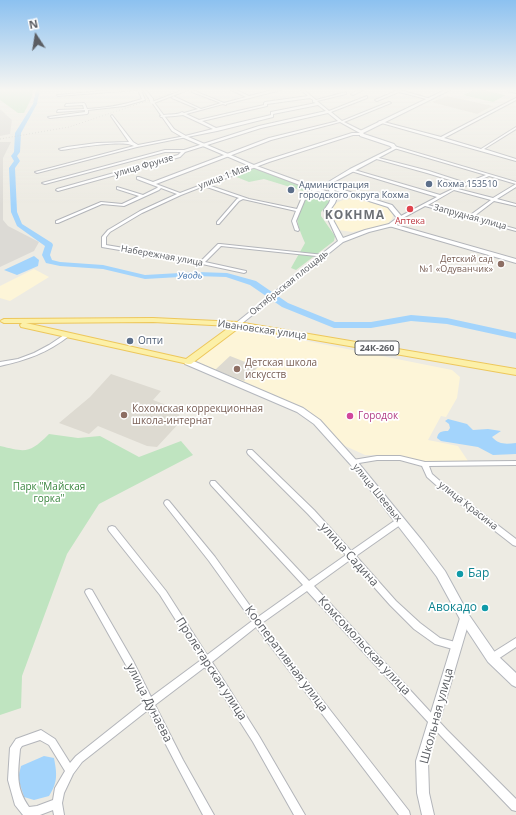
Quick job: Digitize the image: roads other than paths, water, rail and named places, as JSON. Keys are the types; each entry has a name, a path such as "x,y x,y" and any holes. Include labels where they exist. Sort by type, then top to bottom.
{"main road":[{"path":"328,186 352,170 394,150 395,147 364,136 361,133 370,128"},
{"path":"328,186 390,206 400,218 391,225 367,231 341,241 328,218 327,210 335,195 328,186"},
{"path":"332,203 344,198 362,197"},
{"path":"335,228 346,233 367,231"},
{"name":"Октябрьская площадь","path":"238,324 341,241"},
{"name":"Ивановская улица","path":"2,320 153,320 238,324 516,372"},
{"name":"Ивановская улица","path":"2,320 188,362"},
{"path":"44,330 44,326 53,321"},
{"path":"188,362 238,324"},
{"name":"улица Шеевых","path":"188,362 300,410 317,422 353,462 441,574 465,618 492,658 516,681"}],"street":[{"path":"121,128 132,143 137,146"},
{"path":"171,128 185,137 253,166 315,189 335,195 353,194"},
{"path":"213,128 217,130"},
{"path":"37,172 137,146 224,128"},
{"name":"улица Фрунзе","path":"58,190 179,156 184,151 257,128"},
{"path":"152,184 226,154 282,135 314,128"},
{"path":"352,128 361,133"},
{"path":"403,128 482,149 516,160"},
{"path":"441,138 460,128"},
{"path":"482,149 516,128"},
{"name":"улица 1 Мая","path":"104,246 104,237 109,231 141,212 180,194 253,166 353,134 361,133"},
{"path":"62,149 81,146 132,143"},
{"path":"395,147 516,184"},
{"path":"44,183 165,151 184,151"},
{"path":"375,158 466,184"},
{"path":"98,169 109,176"},
{"path":"352,170 439,196"},
{"path":"400,218 454,188 488,175"},
{"path":"138,178 180,194"},
{"path":"470,217 516,184"},
{"path":"204,185 243,198 297,210"},
{"path":"57,222 102,203 123,206 158,189 160,186"},
{"path":"297,230 294,221 297,210 304,196 315,189 328,186"},
{"path":"118,188 143,196"},
{"path":"454,188 516,205"},
{"path":"218,222 238,200 243,198"},
{"name":"Запрудная улица","path":"424,205 516,230"},
{"path":"396,212 411,213"},
{"path":"391,225 516,261"},
{"path":"202,263 220,245 324,256"},
{"name":"Набережная улица","path":"104,246 244,272"},
{"path":"0,364 35,355 52,347 67,335"},
{"name":"улица Садина","path":"250,452 311,512 393,603 417,626 438,641 456,646"},
{"path":"353,462 378,458 400,458 425,464 516,464"},
{"name":"улица Красина","path":"425,464 429,475 438,483 516,543"},
{"name":"Комсомольская улица","path":"213,483 307,586 516,806"},
{"name":"Кооперативная улица","path":"167,503 212,559 257,622 405,815"},
{"path":"59,815 57,803 59,792 70,771 79,759 257,622 400,521"},
{"name":"Пролетарская улица","path":"112,529 163,593 256,739 300,815"},
{"name":"улица Дунаева","path":"89,592 150,703 180,764 209,815"},
{"name":"Школьная улица","path":"428,815 423,793 422,761 465,618"},
{"path":"492,658 516,642"},
{"path":"57,803 28,813 19,801 13,780 14,748 19,742 41,735 52,742 70,771"}],"water":[{"path":"34,256 39,260 38,266 17,275 4,270"},
{"path":"448,419 467,424 473,430 488,429 501,431 492,437 500,443 516,443 516,454 493,455 478,447 441,441 437,438 437,436 440,432 448,431 450,428 449,424 445,421"},
{"path":"44,756 54,758 56,778 52,791 49,796 34,800 24,797 18,778 21,766"}],"waterway":[{"name":"Уводь","path":"21,128 18,133 17,152 14,156 17,161 12,168 14,212 19,225 49,245 46,255 49,261 60,264 103,267 145,277 197,274 227,275 253,283 285,305 334,325 371,325 411,318 447,321 516,336"}],"railway":[{"path":"0,139 63,128"}],"place":[{"name":"Кохма 153510","path":"429,184"},
{"name":"Администрация городского округа Кохма","path":"291,190"},
{"name":"Аптека","path":"410,209"},
{"name":"Детский сад №1 «Одуванчик»","path":"501,264"},
{"name":"Опти","path":"130,341"},
{"name":"Детская школа искусств","path":"237,369"},
{"name":"Кохомская коррекционная школа-интернат","path":"124,415"},
{"name":"Городок","path":"350,416"},
{"name":"Бар","path":"460,574"},
{"name":"Авокадо","path":"485,608"}],"district":[{"name":"KOKHMA","path":"355,216"}],"park label":[{"name":"Парк \"Майская горка\"","path":"49,492"}]}
